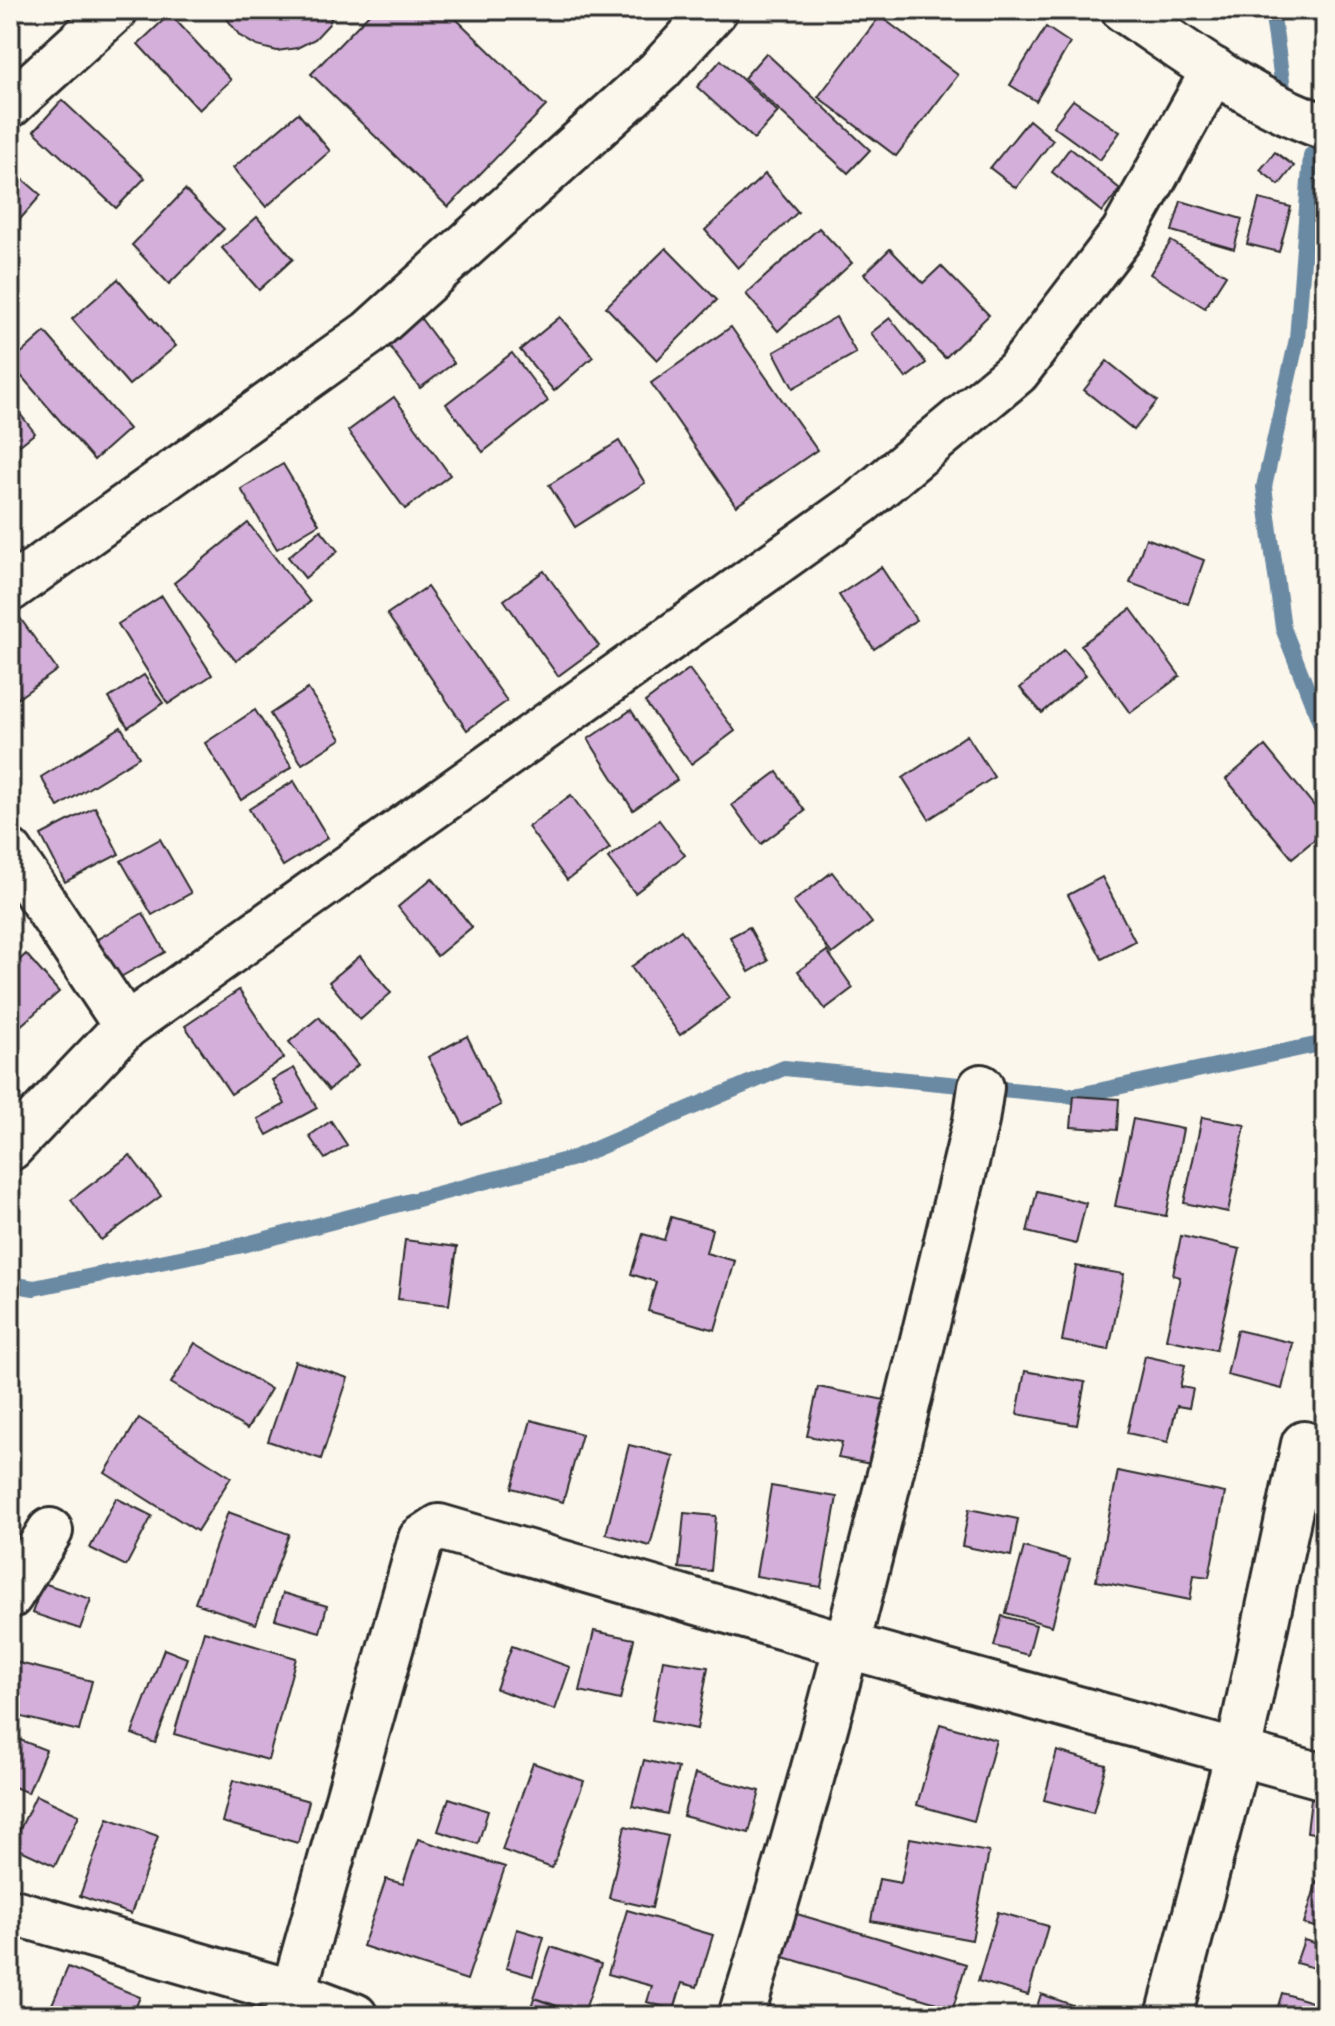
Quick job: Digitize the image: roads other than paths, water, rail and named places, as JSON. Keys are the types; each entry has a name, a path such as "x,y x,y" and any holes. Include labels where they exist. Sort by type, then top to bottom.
{"street":[{"path":"10,105 115,10"},
{"path":"10,589 369,333 659,71 715,10"},
{"path":"1124,10 1214,70 1295,117 1325,127"},
{"path":"10,1148 126,1026 861,502 1017,372 1124,232 1214,70"},
{"path":"10,852 126,1026"},
{"path":"741,2016 774,1913 849,1646 976,1121 981,1087"},
{"path":"1169,2016 1238,1753 1304,1444"},
{"path":"291,2005 421,1539 439,1527 849,1646 1325,1777"},
{"path":"10,1596 50,1531"},
{"path":"10,1911 291,2005 355,2016"}],"waterway":[{"path":"1272,10 1283,88"},
{"path":"1311,155 1297,339 1264,487 1283,628 1325,735"},
{"path":"10,1284 34,1288 243,1245 574,1158 784,1068 1074,1096 1325,1043"}]}
